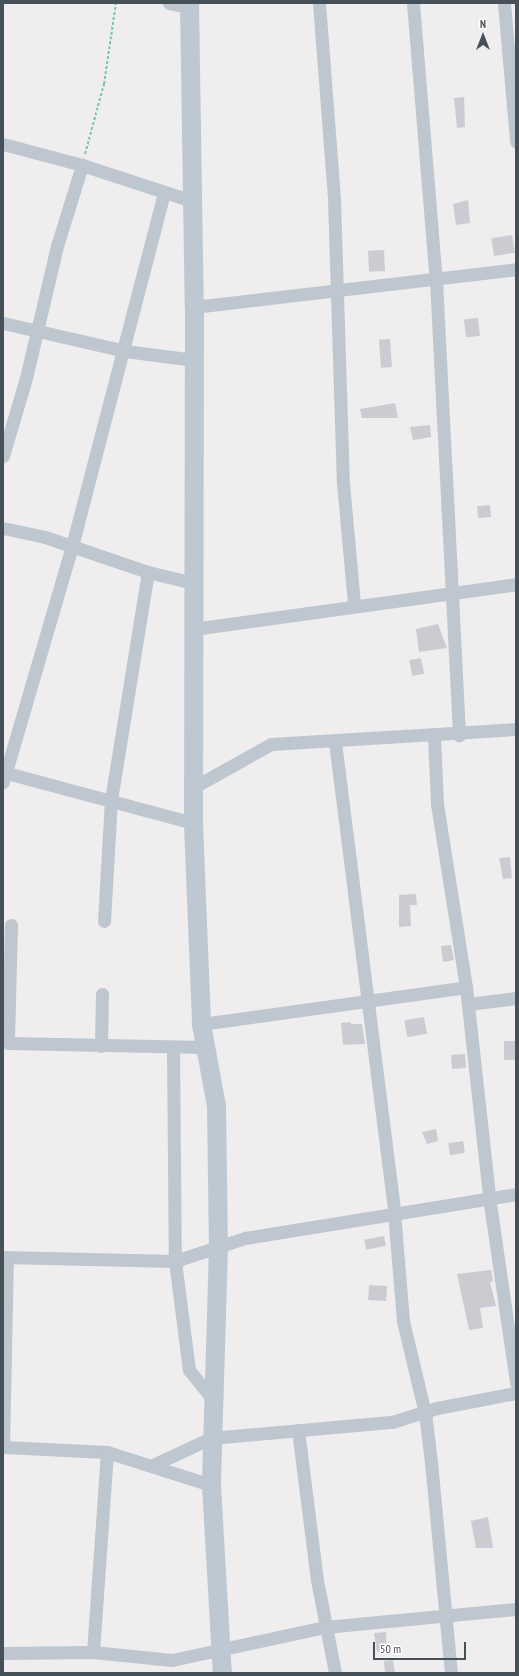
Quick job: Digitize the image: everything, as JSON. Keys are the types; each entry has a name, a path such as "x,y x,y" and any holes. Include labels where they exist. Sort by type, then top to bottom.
{"street":[{"path":"169,3 189,5 194,306 193,823 200,1024 203,1048 216,1106 218,1246 211,1438 211,1485 218,1652 222,1673"},
{"path":"319,3 334,199 335,291 343,483 354,604"},
{"path":"413,3 436,280 454,591 459,735"},
{"path":"504,3 516,141"},
{"path":"3,144 82,165 192,201"},
{"path":"3,456 37,332 57,246 82,165"},
{"path":"164,193 125,351 72,546 4,776 111,800 193,823"},
{"path":"194,306 436,280 516,269"},
{"path":"3,323 125,351 194,360"},
{"path":"3,528 72,546 148,572 193,583"},
{"path":"104,921 111,800 148,572"},
{"path":"193,629 354,604 516,584"},
{"path":"194,788 268,745 434,737 516,729"},
{"path":"434,737 437,804 466,987 489,1197 516,1383"},
{"path":"335,742 365,1003 394,1212 403,1321 425,1413 443,1614 451,1673"},
{"path":"11,925 8,1042 203,1048"},
{"path":"200,1024 365,1003 466,987"},
{"path":"101,1046 102,994"},
{"path":"468,1004 516,998"},
{"path":"173,1048 175,1261 189,1370 213,1400"},
{"path":"211,1485 153,1465 107,1452 3,1447 5,1257 175,1261 218,1246 394,1212 516,1194"},
{"path":"153,1465 211,1438 392,1422 425,1413 516,1393"},
{"path":"298,1430 324,1627 335,1673"},
{"path":"93,1652 107,1452"},
{"path":"3,1653 93,1652 172,1660 218,1652 324,1627 443,1614 516,1609"}],"path":[{"path":"82,165 104,84 116,3"}],"building":[{"path":"464,97 465,127 457,128 454,98"},
{"path":"468,200 470,223 456,225 453,204"},
{"path":"512,235 515,253 494,256 491,238"},
{"path":"384,250 385,271 369,272 368,251"},
{"path":"478,318 480,336 466,337 464,319"},
{"path":"390,339 392,367 381,368 379,340"},
{"path":"395,403 398,418 362,418 360,409"},
{"path":"430,425 431,437 413,440 410,427"},
{"path":"490,505 491,517 478,518 477,506"},
{"path":"438,624 447,648 419,652 416,629"},
{"path":"421,658 424,674 412,676 409,660"},
{"path":"510,857 512,878 503,879 499,858"},
{"path":"416,894 417,905 410,905 411,926 399,927 399,895"},
{"path":"451,945 454,960 443,962 441,946"},
{"path":"424,1017 427,1034 407,1037 404,1020"},
{"path":"351,1022 351,1024 362,1024 365,1044 343,1045 341,1023"},
{"path":"504,1041 516,1041 516,1060 504,1060"},
{"path":"465,1054 466,1068 452,1069 451,1055"},
{"path":"436,1129 438,1141 427,1144 422,1132"},
{"path":"463,1141 465,1153 450,1155 448,1143"},
{"path":"384,1236 386,1246 366,1250 364,1240"},
{"path":"491,1270 493,1281 490,1282 496,1306 480,1308 483,1328 469,1330 457,1274"},
{"path":"369,1285 387,1286 386,1301 368,1300"},
{"path":"488,1517 493,1548 476,1548 471,1521"},
{"path":"386,1632 387,1653 377,1652 374,1633"},
{"path":"393,1660 395,1673 385,1673 384,1661"}]}
